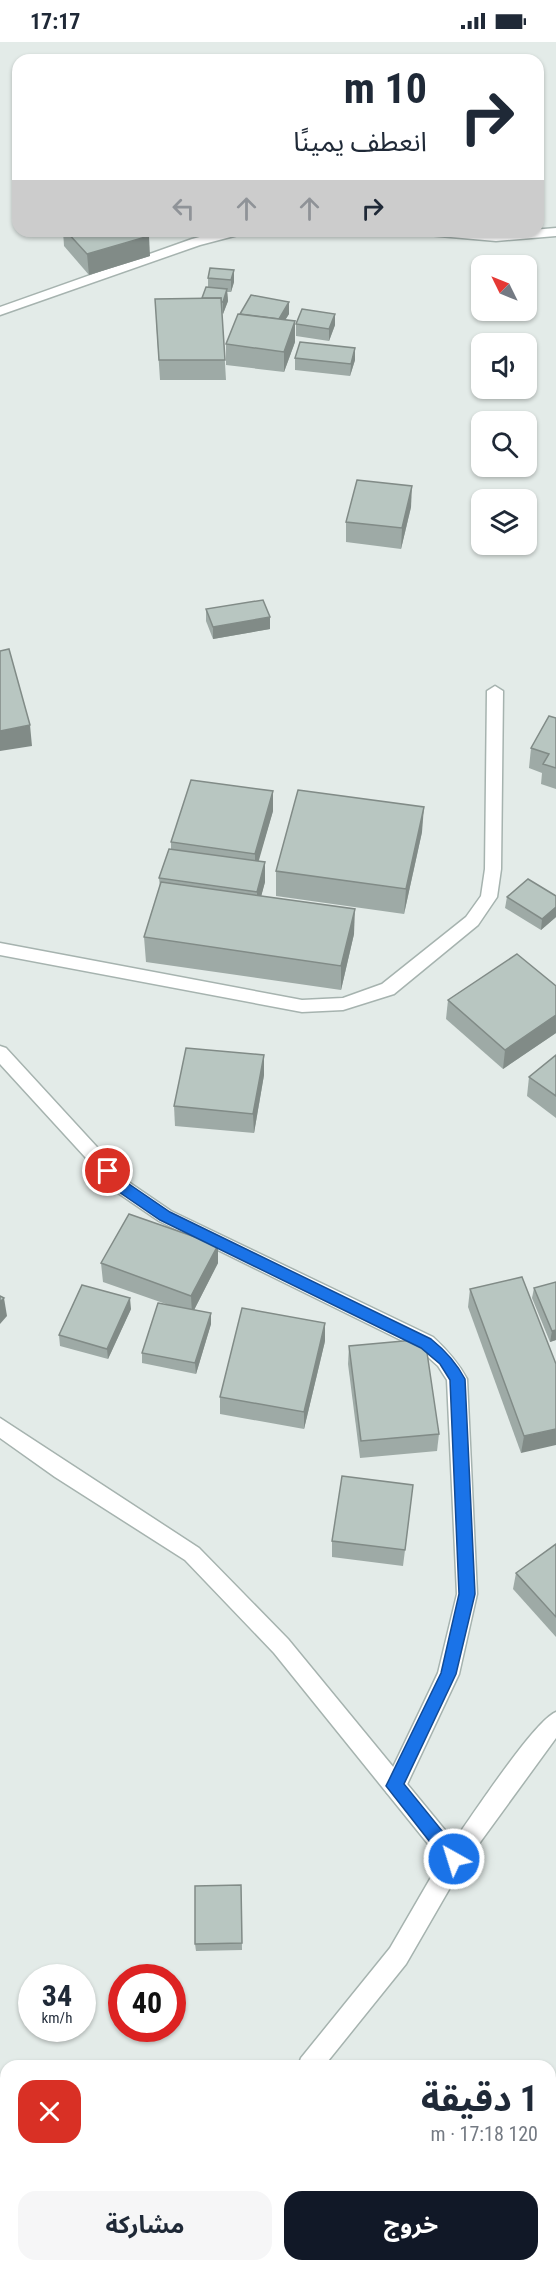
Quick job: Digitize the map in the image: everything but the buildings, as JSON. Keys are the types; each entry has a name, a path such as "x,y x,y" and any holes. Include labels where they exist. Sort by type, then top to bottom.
{"street":[{"path":"0,311 187,245 216,237"},
{"path":"0,949 302,1006 343,1004 388,989 472,921 489,897 493,869 495,691"},
{"path":"0,1053 124,1188 165,1216 426,1343 445,1360 457,1379 467,1594 448,1674 395,1786"},
{"path":"0,1427 62,1471 192,1554 281,1646 454,1859"},
{"path":"314,2060 398,1956 454,1859 536,1745 556,1722"}],"route":[{"path":"108,1171 124,1188 165,1216 426,1343 445,1360 457,1379 467,1594 448,1674 395,1786 454,1859"}]}
